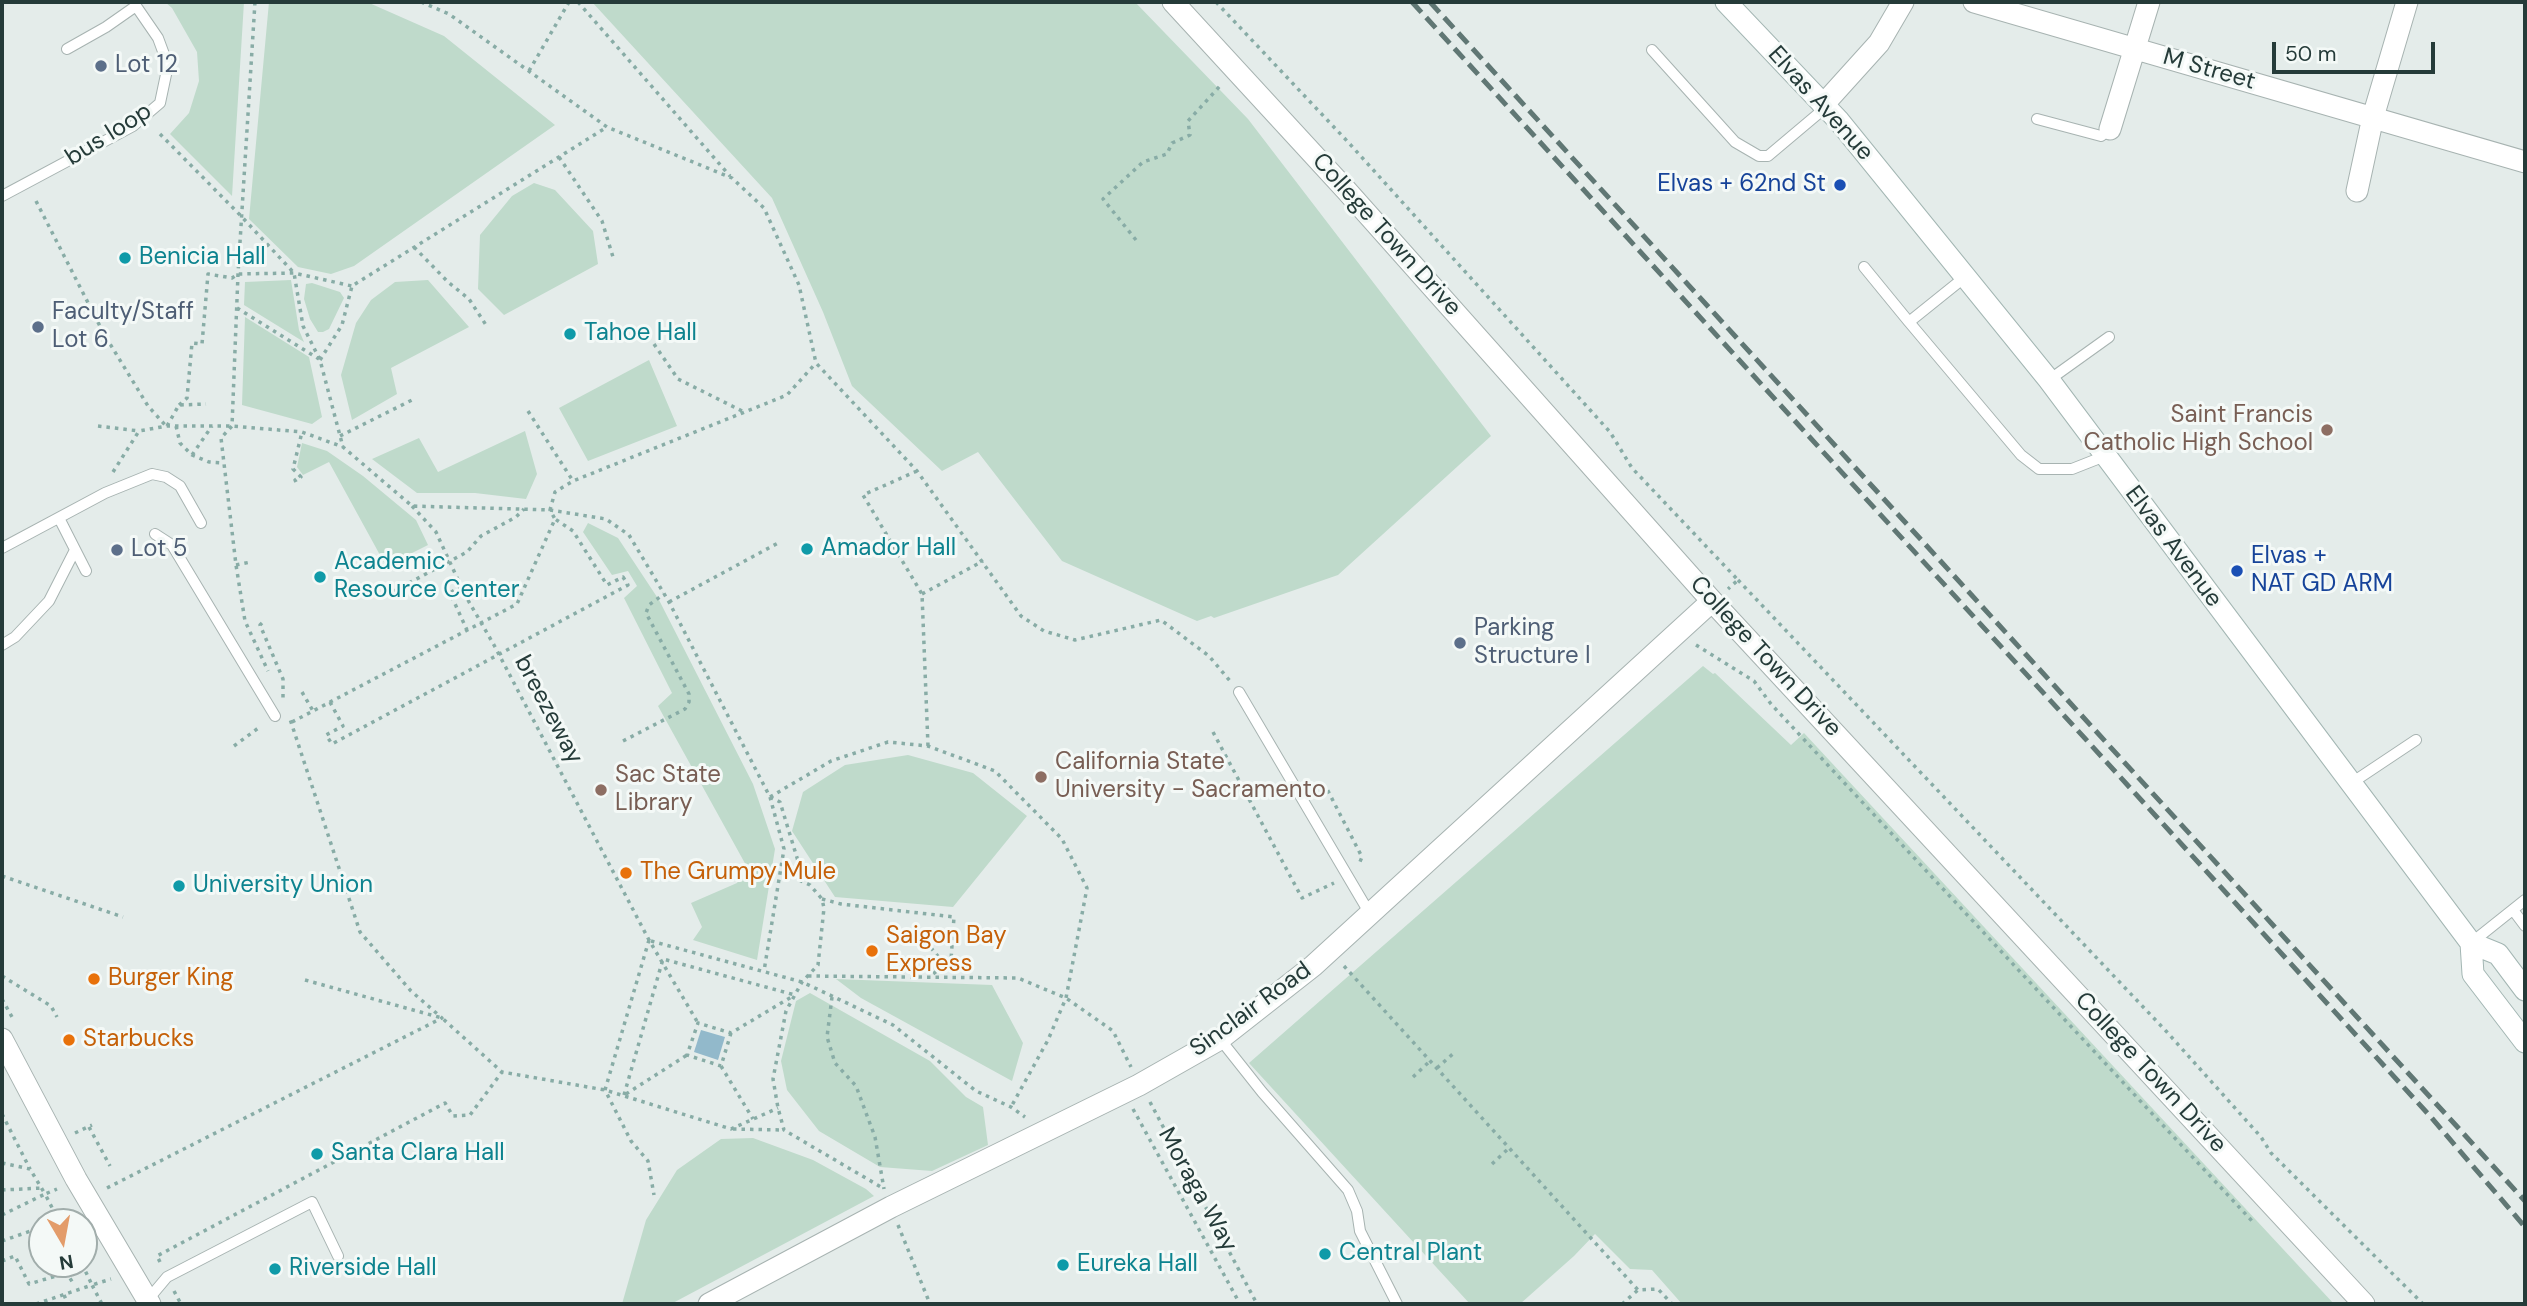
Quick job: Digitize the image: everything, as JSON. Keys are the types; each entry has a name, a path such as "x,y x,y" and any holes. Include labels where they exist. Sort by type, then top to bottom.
{"street":[{"name":"College Town Drive","path":"1174,2 1346,190 1712,601 2364,1304"},
{"name":"Elvas Avenue","path":"1726,2 1839,121 2049,380 2471,943 2498,954 2525,990"},
{"path":"1824,107 1879,43 1903,2"},
{"name":"M Street","path":"1974,2 2525,162"},
{"path":"2110,129 2148,2"},
{"path":"2357,191 2373,117 2407,2"},
{"name":"Sinclair Road","path":"709,1304 887,1198 1138,1092 1220,1039 1313,966 1712,601"},
{"name":"Elvas Avenue","path":"2471,943 2473,974 2525,1042"},
{"path":"2,1039 76,1179 147,1303"}],"lane":[{"name":"bus loop","path":"2,196 133,126 160,103 167,65 158,38 136,6 67,49"},
{"path":"1651,50 1735,142 1759,156 1768,156 1824,107"},
{"path":"2037,119 2101,136 2110,129"},
{"path":"1864,267 2021,455 2039,470 2072,469 2105,456"},
{"path":"1909,322 1965,277"},
{"path":"2049,380 2109,337"},
{"path":"2,548 105,493 152,474 166,477 180,486 201,523"},
{"path":"59,518 86,571"},
{"path":"155,534 172,545 275,716"},
{"path":"2,645 15,637 49,601 75,550"},
{"path":"1239,692 1370,914"},
{"path":"2350,784 2416,740"},
{"path":"2471,943 2525,900"},
{"path":"2513,910 2525,926"},
{"path":"1220,1039 1349,1190 1357,1211 1360,1231 1396,1304"},
{"path":"147,1303 167,1277 312,1202 338,1256"}],"path":[{"path":"255,2 236,308 232,426 221,438 245,621 272,677"},
{"path":"421,2 449,14 607,127 732,178"},
{"path":"529,71 569,2"},
{"path":"578,2 732,178 764,208 799,285 816,363 917,471 1021,616 1044,631 1075,640 1161,620 1209,656 1239,692"},
{"path":"1216,2 1348,142 1609,432 1632,468 2166,1031 2261,1137 2270,1153 2423,1304"},
{"path":"1136,240 1103,199 1143,162 1167,154 1172,143 1190,135 1188,121 1220,86"},
{"path":"320,360 342,326 352,286 607,127"},
{"path":"160,134 242,216 294,273 303,326 320,360 342,447"},
{"path":"559,157 602,221 612,257"},
{"path":"36,201 104,334 148,406 167,426 178,405 187,398 192,344 202,344 208,274 232,278 238,274 294,273 352,286"},
{"path":"414,247 469,299 486,325"},
{"path":"236,308 320,360"},
{"path":"654,344 678,379 742,411"},
{"path":"330,702 343,726 326,735 332,744 628,586 623,577 607,585 573,530 555,519 550,510 555,492 573,481 787,395 816,363"},
{"path":"340,436 414,399"},
{"path":"178,405 206,404"},
{"path":"528,411 573,481"},
{"name":"breezeway","path":"98,426 139,431 167,426 232,426 302,432 342,447 412,506 436,532 461,586 649,940 698,1023"},
{"path":"176,426 180,443 192,455 209,462 224,463"},
{"path":"192,455 212,426"},
{"path":"105,493 120,461 139,431"},
{"path":"296,482 295,480 301,477 293,469 302,432"},
{"path":"917,471 863,495 922,594 928,746"},
{"path":"412,506 550,510 606,519 629,535 669,601 770,797 784,849 764,971"},
{"path":"394,592 467,552 481,536 516,517 524,509"},
{"path":"292,722 517,604 555,519"},
{"path":"669,601 778,543"},
{"path":"922,594 983,561"},
{"path":"236,565 251,562"},
{"path":"1712,601 1738,580"},
{"path":"461,586 450,593 467,630"},
{"path":"1740,599 1749,592"},
{"path":"623,741 685,709 689,702 689,694 646,613 649,605 664,594"},
{"path":"262,623 260,625 283,679 282,700"},
{"path":"1694,643 1754,681 1771,704 2252,1221"},
{"path":"277,689 292,722 360,932 411,990 502,1072 605,1090 731,1129 784,1130 887,1198"},
{"path":"302,692 313,711"},
{"path":"234,746 286,708"},
{"path":"1213,732 1302,898 1334,883"},
{"path":"770,797 831,761 888,742 928,746 995,771 1062,839 1087,888 1066,998 1048,1040 1010,1107"},
{"path":"1312,785 1327,789 1362,857 1357,867 1361,873"},
{"path":"770,797 780,802 798,861 797,879 810,885 822,899 824,908 818,965 806,976 786,1011 773,1079 784,1130"},
{"path":"2,876 123,917"},
{"path":"822,899 842,904 954,917 951,960 928,978"},
{"path":"654,1195 648,1161 631,1141 605,1090 649,940 802,982 893,1025 976,1091 1010,1107 1045,1130"},
{"path":"915,941 932,949 945,965"},
{"path":"624,1095 663,960 795,995"},
{"path":"1340,962 1638,1290"},
{"path":"2,976 51,1006 57,1017"},
{"path":"806,976 1018,978 1066,998 1113,1031 1138,1092 1257,1304"},
{"path":"305,980 442,1018"},
{"path":"721,1066 731,1033 795,995"},
{"path":"832,996 827,1037 835,1063 856,1086 875,1137 887,1198 930,1304"},
{"path":"2,999 12,1017"},
{"path":"107,1188 442,1018"},
{"path":"624,1095 687,1055 698,1023 731,1033"},
{"path":"1437,1068 1455,1052"},
{"path":"687,1055 721,1066 753,1119"},
{"path":"1413,1077 1430,1061"},
{"path":"157,1256 445,1103 453,1116 470,1115 502,1072"},
{"name":"Moraga Way","path":"1138,1092 1240,1304"},
{"path":"731,1129 778,1108"},
{"path":"2,1114 52,1208"},
{"path":"74,1134 90,1126 110,1166"},
{"path":"1492,1164 1509,1148"},
{"path":"2,1163 30,1169"},
{"path":"2,1215 68,1184"},
{"path":"2,1190 42,1188"},
{"path":"2,1241 28,1232"},
{"path":"2,1261 15,1256 29,1284 49,1278"},
{"path":"70,1278 73,1283"},
{"path":"89,1278 102,1304"},
{"path":"36,1304 113,1279 116,1286"},
{"path":"1622,1304 1638,1290 1658,1289 1672,1304"},
{"path":"64,1295 68,1304"}],"green space":[{"path":"165,2 244,2 232,196 170,134 189,113 199,81 197,52 172,8"},
{"path":"269,2 367,2 444,36 555,125 354,266 331,274 298,267 249,219"},
{"path":"592,2 1135,2 1248,119 1491,436 1338,575 1214,618 1211,616 1197,621 1062,561 978,452 942,471 852,386 823,312 772,198"},
{"path":"534,183 555,190 593,231 598,264 504,315 478,289 480,235 512,196"},
{"path":"291,280 299,330 304,342 244,305 245,282"},
{"path":"428,280 469,327 391,368 397,394 352,420 341,375 356,323 371,300 395,282"},
{"path":"312,283 340,292 344,298 329,329 323,332 318,332 310,319 304,299 306,284"},
{"path":"245,317 309,357 322,417 312,424 242,405"},
{"path":"649,360 677,426 588,461 559,408"},
{"path":"525,431 537,474 526,499 475,493 417,493 372,459 419,438 438,472"},
{"path":"302,443 327,451 363,476 416,520 428,545 386,566 329,462 303,475 297,467"},
{"path":"588,523 618,538 659,600 753,784 775,849 757,960 693,940 702,927 691,903 737,883 747,867 658,706 672,693 624,598 637,586 628,571 612,575 583,532"},
{"path":"1703,666 1715,673 1791,745 1804,733 2334,1304 1682,1304 1652,1270 1630,1269 1595,1234 1520,1304 1470,1304 1249,1063"},
{"path":"908,755 973,773 1027,816 953,907 835,897 792,831 803,792 845,765"},
{"path":"836,979 992,985 1023,1043 1012,1081 861,998"},
{"path":"810,993 930,1061 966,1097 983,1107 988,1145 932,1171 880,1167 819,1131 787,1090 781,1061 796,1001"},
{"path":"753,1138 813,1160 874,1196 671,1304 622,1304 646,1220 677,1170 721,1139"}],"water":[{"path":"701,1030 725,1037 718,1060 694,1052"}],"railway":[{"path":"1412,2 2430,1116 2525,1227"},
{"path":"1430,2 2525,1201"}],"place":[{"name":"Lot 12","path":"101,66"},
{"name":"Elvas + 62nd St","path":"1840,185"},
{"name":"Benicia Hall","path":"125,258"},
{"name":"Faculty/Staff Lot 6","path":"38,327"},
{"name":"Tahoe Hall","path":"570,334"},
{"name":"Saint Francis Catholic High School","path":"2327,430"},
{"name":"Amador Hall","path":"807,549"},
{"name":"Lot 5","path":"117,550"},
{"name":"Elvas + NAT GD ARM","path":"2237,571"},
{"name":"Academic Resource Center","path":"320,577"},
{"name":"Parking Structure I","path":"1460,643"},
{"name":"California State University - Sacramento","path":"1041,777"},
{"name":"Sac State Library","path":"601,790"},
{"name":"The Grumpy Mule","path":"626,873"},
{"name":"University Union","path":"179,886"},
{"name":"Saigon Bay Express","path":"872,951"},
{"name":"Burger King","path":"94,979"},
{"name":"Starbucks","path":"69,1040"},
{"name":"Santa Clara Hall","path":"317,1154"},
{"name":"Central Plant","path":"1325,1254"},
{"name":"Eureka Hall","path":"1063,1265"},
{"name":"Riverside Hall","path":"275,1269"}]}
